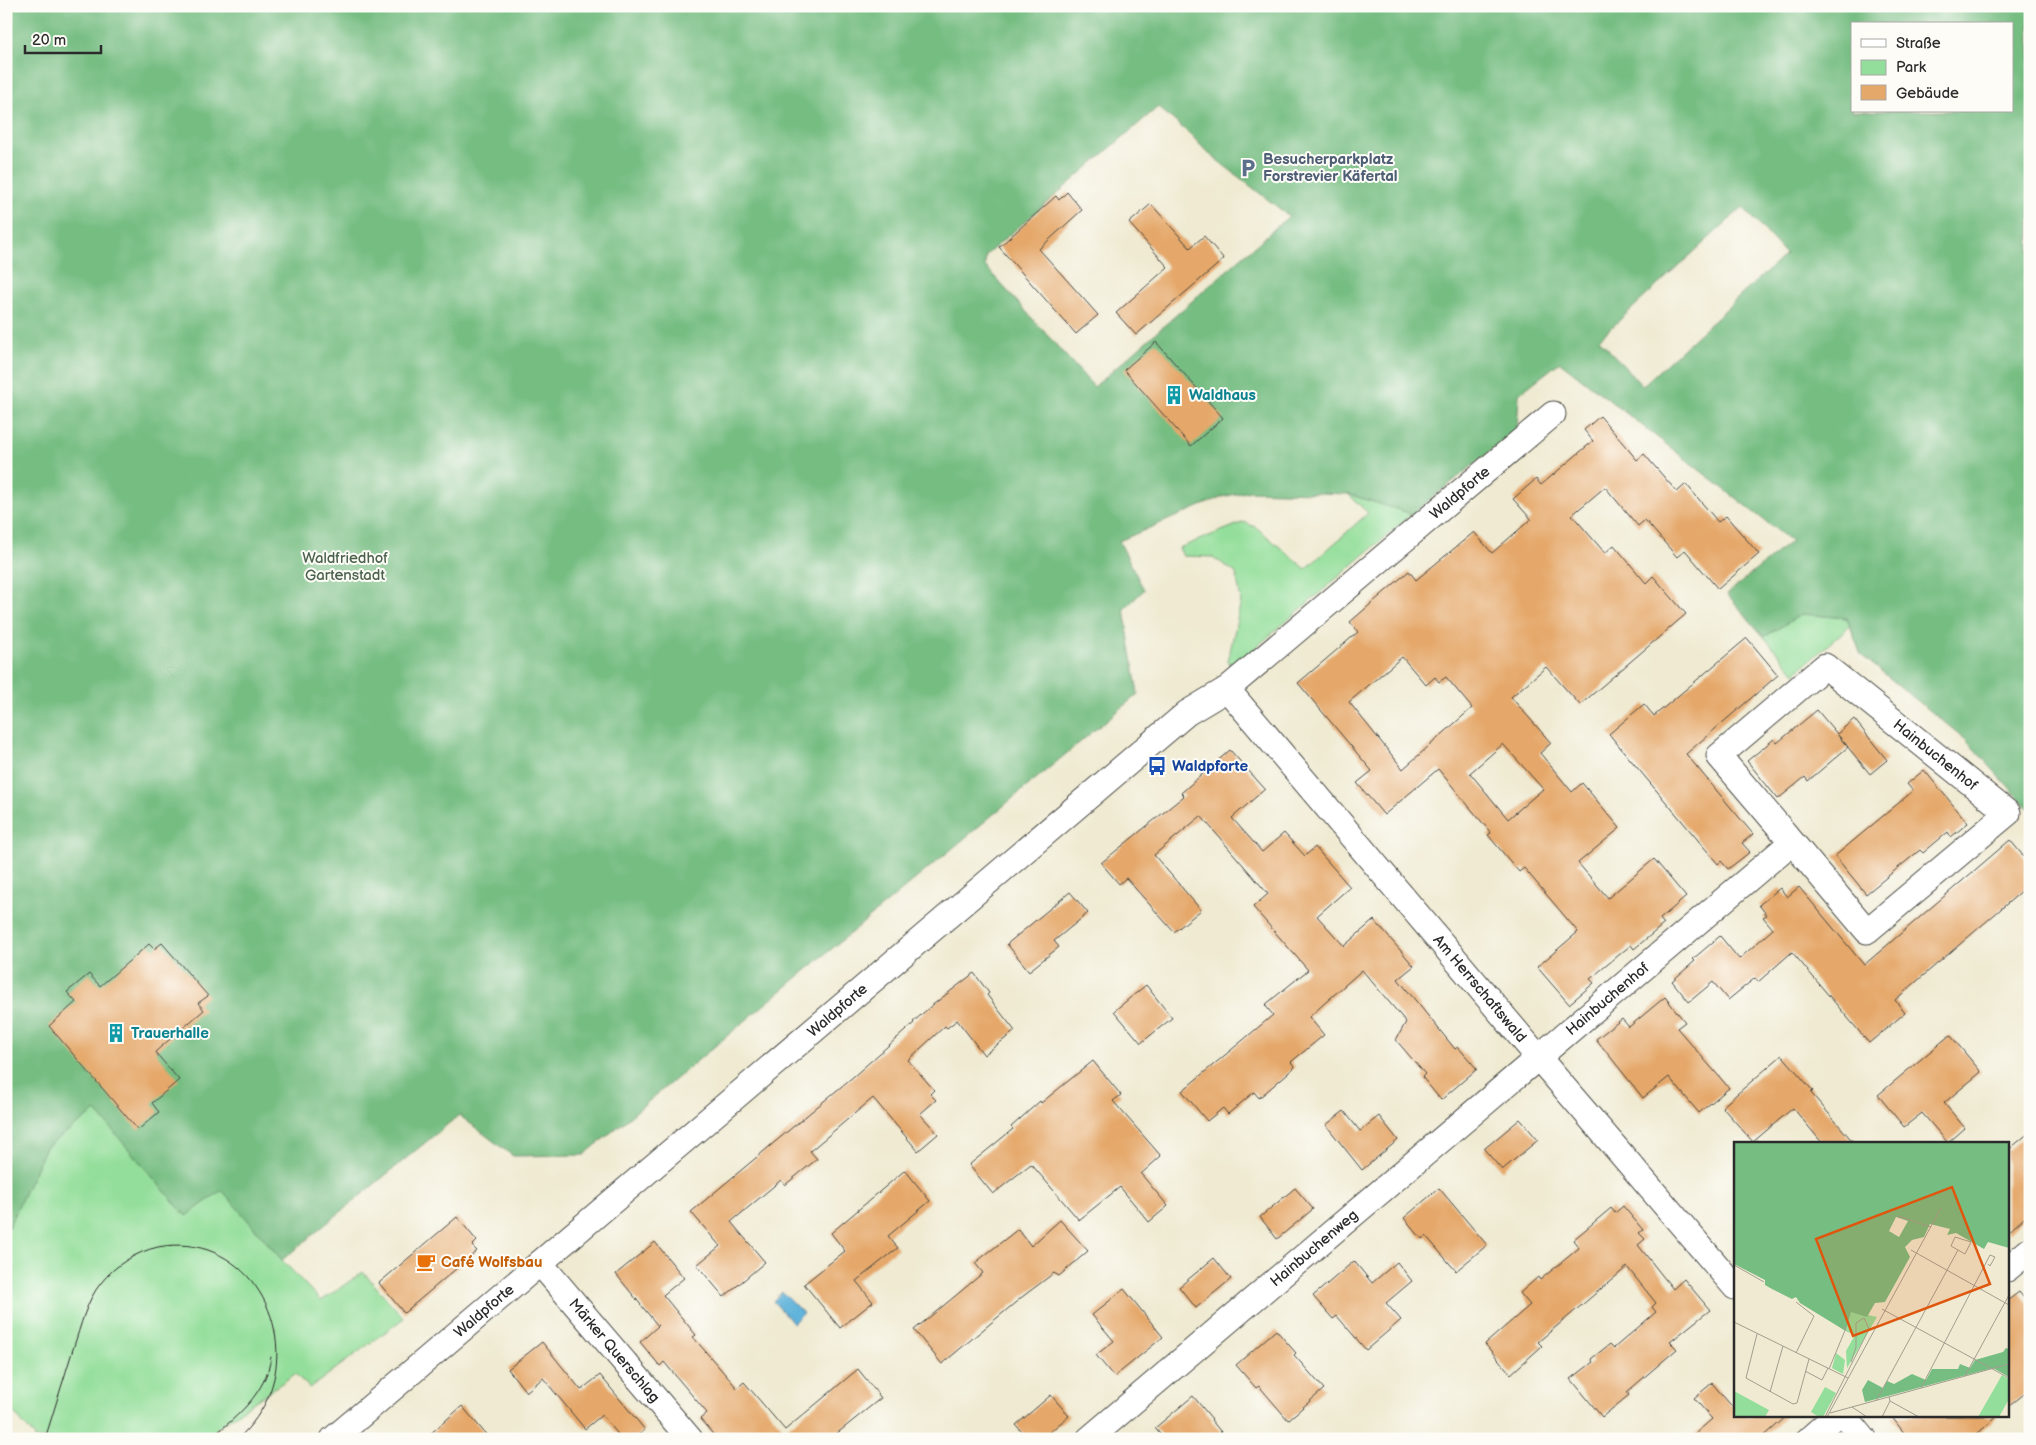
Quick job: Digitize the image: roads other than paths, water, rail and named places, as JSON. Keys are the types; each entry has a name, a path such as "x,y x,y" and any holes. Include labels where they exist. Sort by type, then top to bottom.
{"street":[{"name":"Waldpforte","path":"333,1439 1150,744 1187,714 1227,689 1553,414"},
{"name":"Hainbuchenhof","path":"1824,666 2008,813 1867,931 1792,842 1719,756 1824,666"},
{"name":"Am Herrschaftswald","path":"1227,689 1538,1058 1734,1286"},
{"name":"Hainbuchenhof","path":"1538,1058 1792,842"},
{"name":"Hainbuchenweg","path":"1089,1439 1538,1058"},
{"path":"2008,1268 2030,1250"},
{"name":"Märker Querschlag","path":"540,1263 690,1439"},
{"path":"1809,1439 1833,1418"},
{"path":"1847,1418 1864,1439"}],"water":[{"path":"782,1292 803,1313 793,1323 773,1301"}],"tram line":[{"path":"45,1439 84,1314 91,1298 101,1283 119,1265 142,1252 158,1247 188,1246 214,1252 237,1266 255,1286 268,1309 276,1336 276,1364 270,1392 257,1417 238,1439"},
{"path":"210,1439 240,1413 257,1393 268,1370 271,1357"}],"place":[{"name":"Besucherparkplatz Forstrevier Käfertal","path":"1248,168"},
{"name":"Waldhaus","path":"1174,395"},
{"name":"Waldpforte","path":"1157,766"},
{"name":"Trauerhalle","path":"116,1033"},
{"name":"Café Wolfsbau","path":"426,1262"}],"park label":[{"name":"Waldfriedhof Gartenstadt","path":"345,566"}]}
